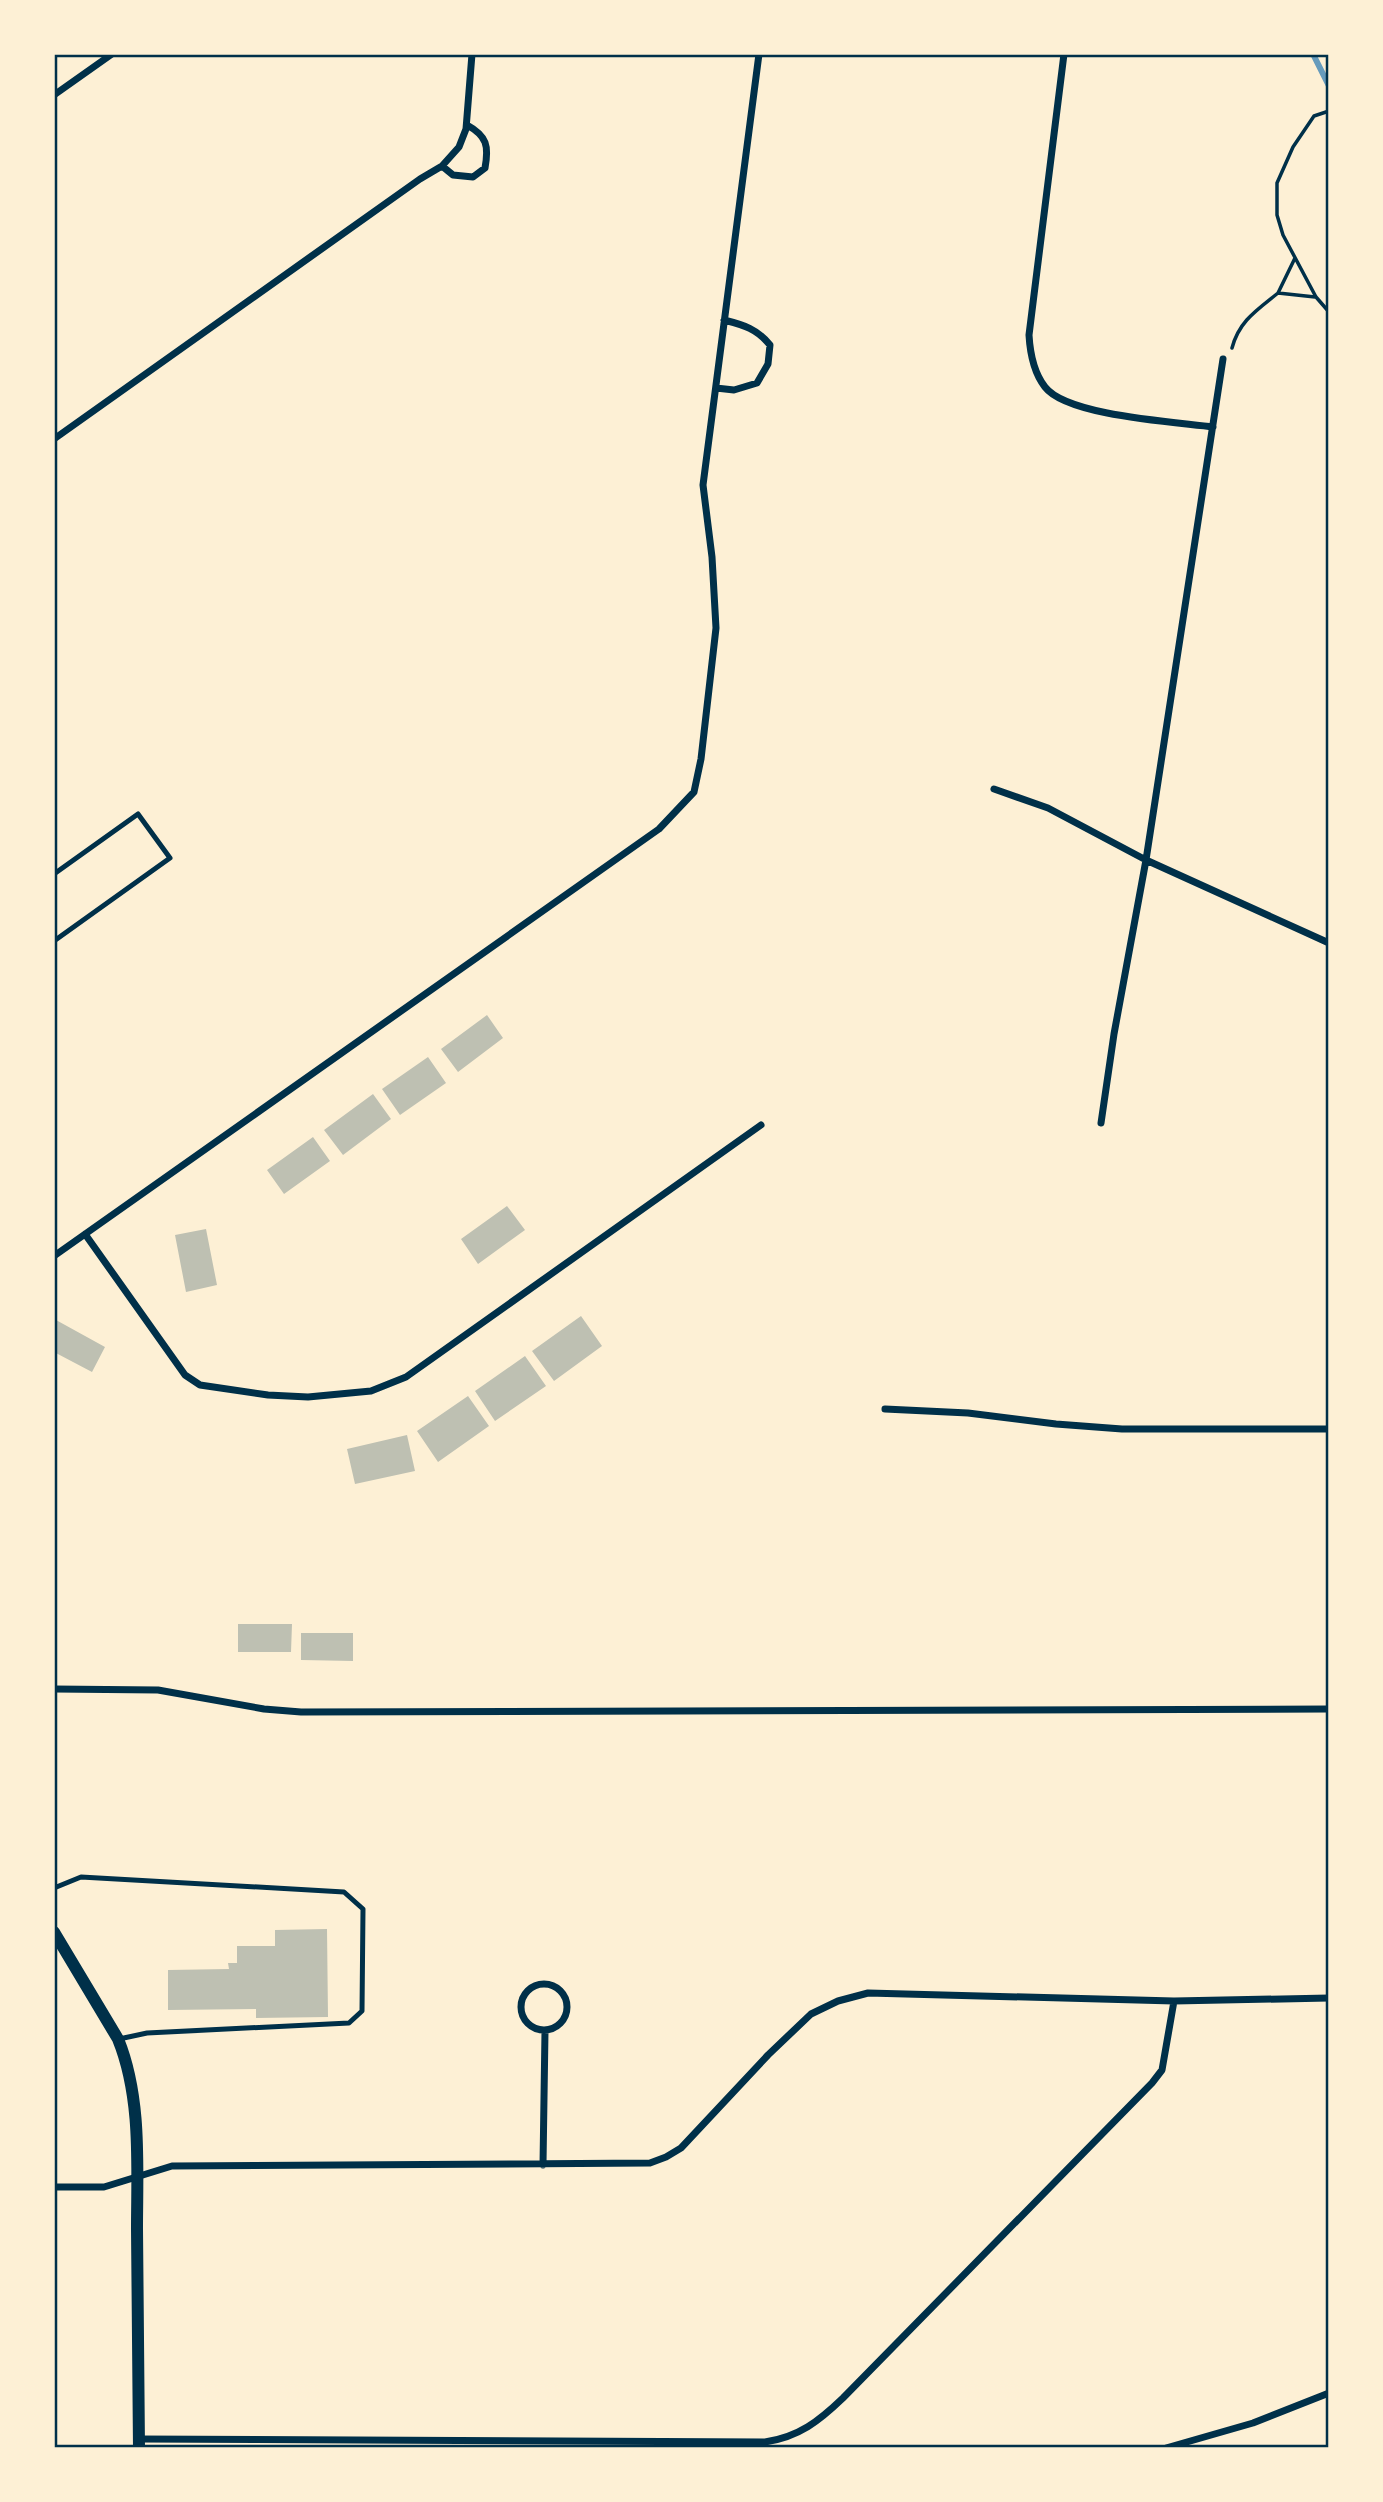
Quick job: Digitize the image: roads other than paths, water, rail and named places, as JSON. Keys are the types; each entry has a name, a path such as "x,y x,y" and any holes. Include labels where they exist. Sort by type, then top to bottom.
{"street":[{"path":"54,95 111,54"},
{"path":"54,439 419,179 442,166 459,147 467,125 472,54"},
{"path":"54,1256 659,829 694,792 701,759 716,628 712,557 703,485 759,54"},
{"path":"1064,54 1028,335 1039,377 1046,389 1070,403 1104,412 1213,427"},
{"path":"442,166 453,175 474,177 485,168 488,151 483,138 467,125"},
{"path":"716,388 734,390 757,383 768,364 770,345 760,333 724,320"},
{"path":"1101,1124 1114,1034 1146,860 1223,359"},
{"path":"993,789 1048,808 1146,860 1329,943"},
{"path":"85,1234 185,1375 200,1385 281,1396 342,1395 371,1391 406,1377 761,1125"},
{"path":"885,1409 968,1413 1122,1429 1329,1429"},
{"path":"54,1689 158,1690 264,1709 301,1712 1329,1709"},
{"path":"54,1931 118,2039 126,2058 132,2086 137,2177 139,2443 780,2440 816,2424 843,2399 1152,2083 1162,2070 1174,2001"},
{"path":"541,1984 562,1991 568,2006 559,2026 545,2031 530,2026 521,2013 527,1991 541,1984"},
{"path":"54,2187 104,2187 172,2166 649,2163 681,2148 768,2055 811,2014 838,2001 868,1993 1174,2001 1329,1998"},
{"path":"543,2165 545,2031"},
{"path":"1167,2448 1253,2423 1329,2393"}],"lane":[{"path":"54,874 138,814 170,858 54,942"},
{"path":"54,1888 81,1877 344,1892 363,1909 362,2011 349,2023 147,2033 118,2039"}],"waterway":[{"path":"1313,54 1329,86"}]}
